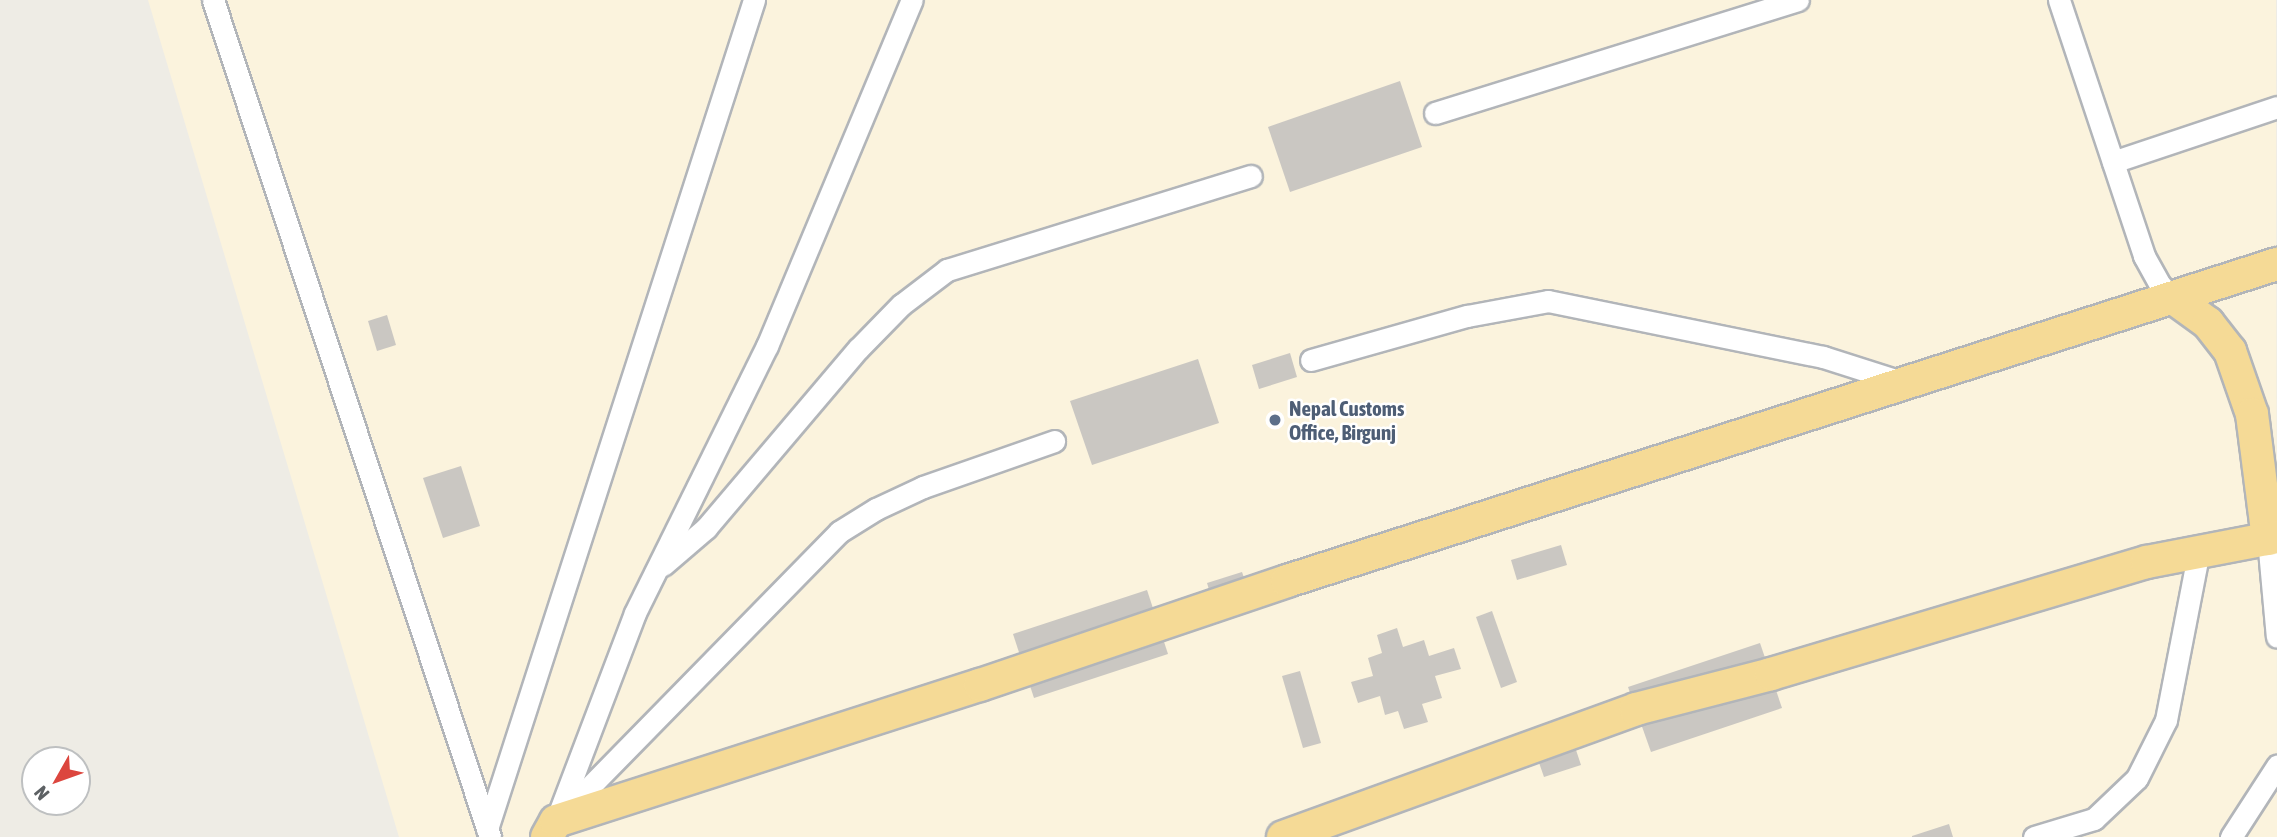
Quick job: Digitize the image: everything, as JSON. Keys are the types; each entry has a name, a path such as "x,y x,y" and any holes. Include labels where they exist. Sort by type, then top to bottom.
{"highway":[{"path":"551,829 1287,581 2175,299 2277,264"},
{"path":"1283,837 1636,709 1771,674 2147,562 2272,538 2252,414 2231,351 2208,323 2175,299"}],"lane":[{"path":"213,0 488,833"},
{"path":"488,833 754,0"},
{"path":"551,829 635,613 767,346 912,0"},
{"path":"1435,113 1798,0"},
{"path":"2059,0 2144,256 2160,285 2175,299"},
{"path":"2113,162 2277,107"},
{"path":"656,570 706,528 858,349 901,305 947,270 1251,176"},
{"path":"1311,360 1467,316 1548,301 1823,357 1905,383"},
{"path":"551,829 839,532 876,509 923,487 1054,441"},
{"path":"2272,538 2277,637"},
{"path":"2034,837 2094,819 2137,778 2166,720 2199,551"},
{"path":"2231,837 2277,766"}],"shaded area":[{"name":"Nepal Customs Office, Birgunj","path":"148,0 2276,0 2277,837 399,837"}],"building":[{"path":"1400,81 1422,147 1290,192 1268,127"},
{"path":"387,315 396,345 377,351 368,321"},
{"path":"1290,353 1297,377 1259,389 1252,365"},
{"path":"1198,359 1219,423 1092,465 1070,401"},
{"path":"461,466 480,526 443,538 423,478"},
{"path":"1561,545 1567,565 1517,580 1511,560"},
{"path":"1242,572 1250,595 1214,606 1207,583"},
{"path":"1147,590 1168,654 1034,698 1013,634"},
{"path":"1492,611 1517,682 1501,688 1476,617"},
{"path":"1397,628 1403,647 1424,640 1429,656 1454,648 1461,669 1435,676 1442,698 1422,704 1428,722 1404,729 1398,711 1385,715 1380,696 1358,703 1351,682 1373,676 1368,658 1382,653 1377,635"},
{"path":"1760,643 1782,708 1651,752 1628,687"},
{"path":"1300,671 1321,743 1303,748 1282,676"},
{"path":"1573,741 1581,765 1544,777 1536,754"},
{"path":"1949,824 1953,837 1912,837 1912,836"}],"place":[{"name":"Nepal Customs Office, Birgunj","path":"1275,420"}]}
